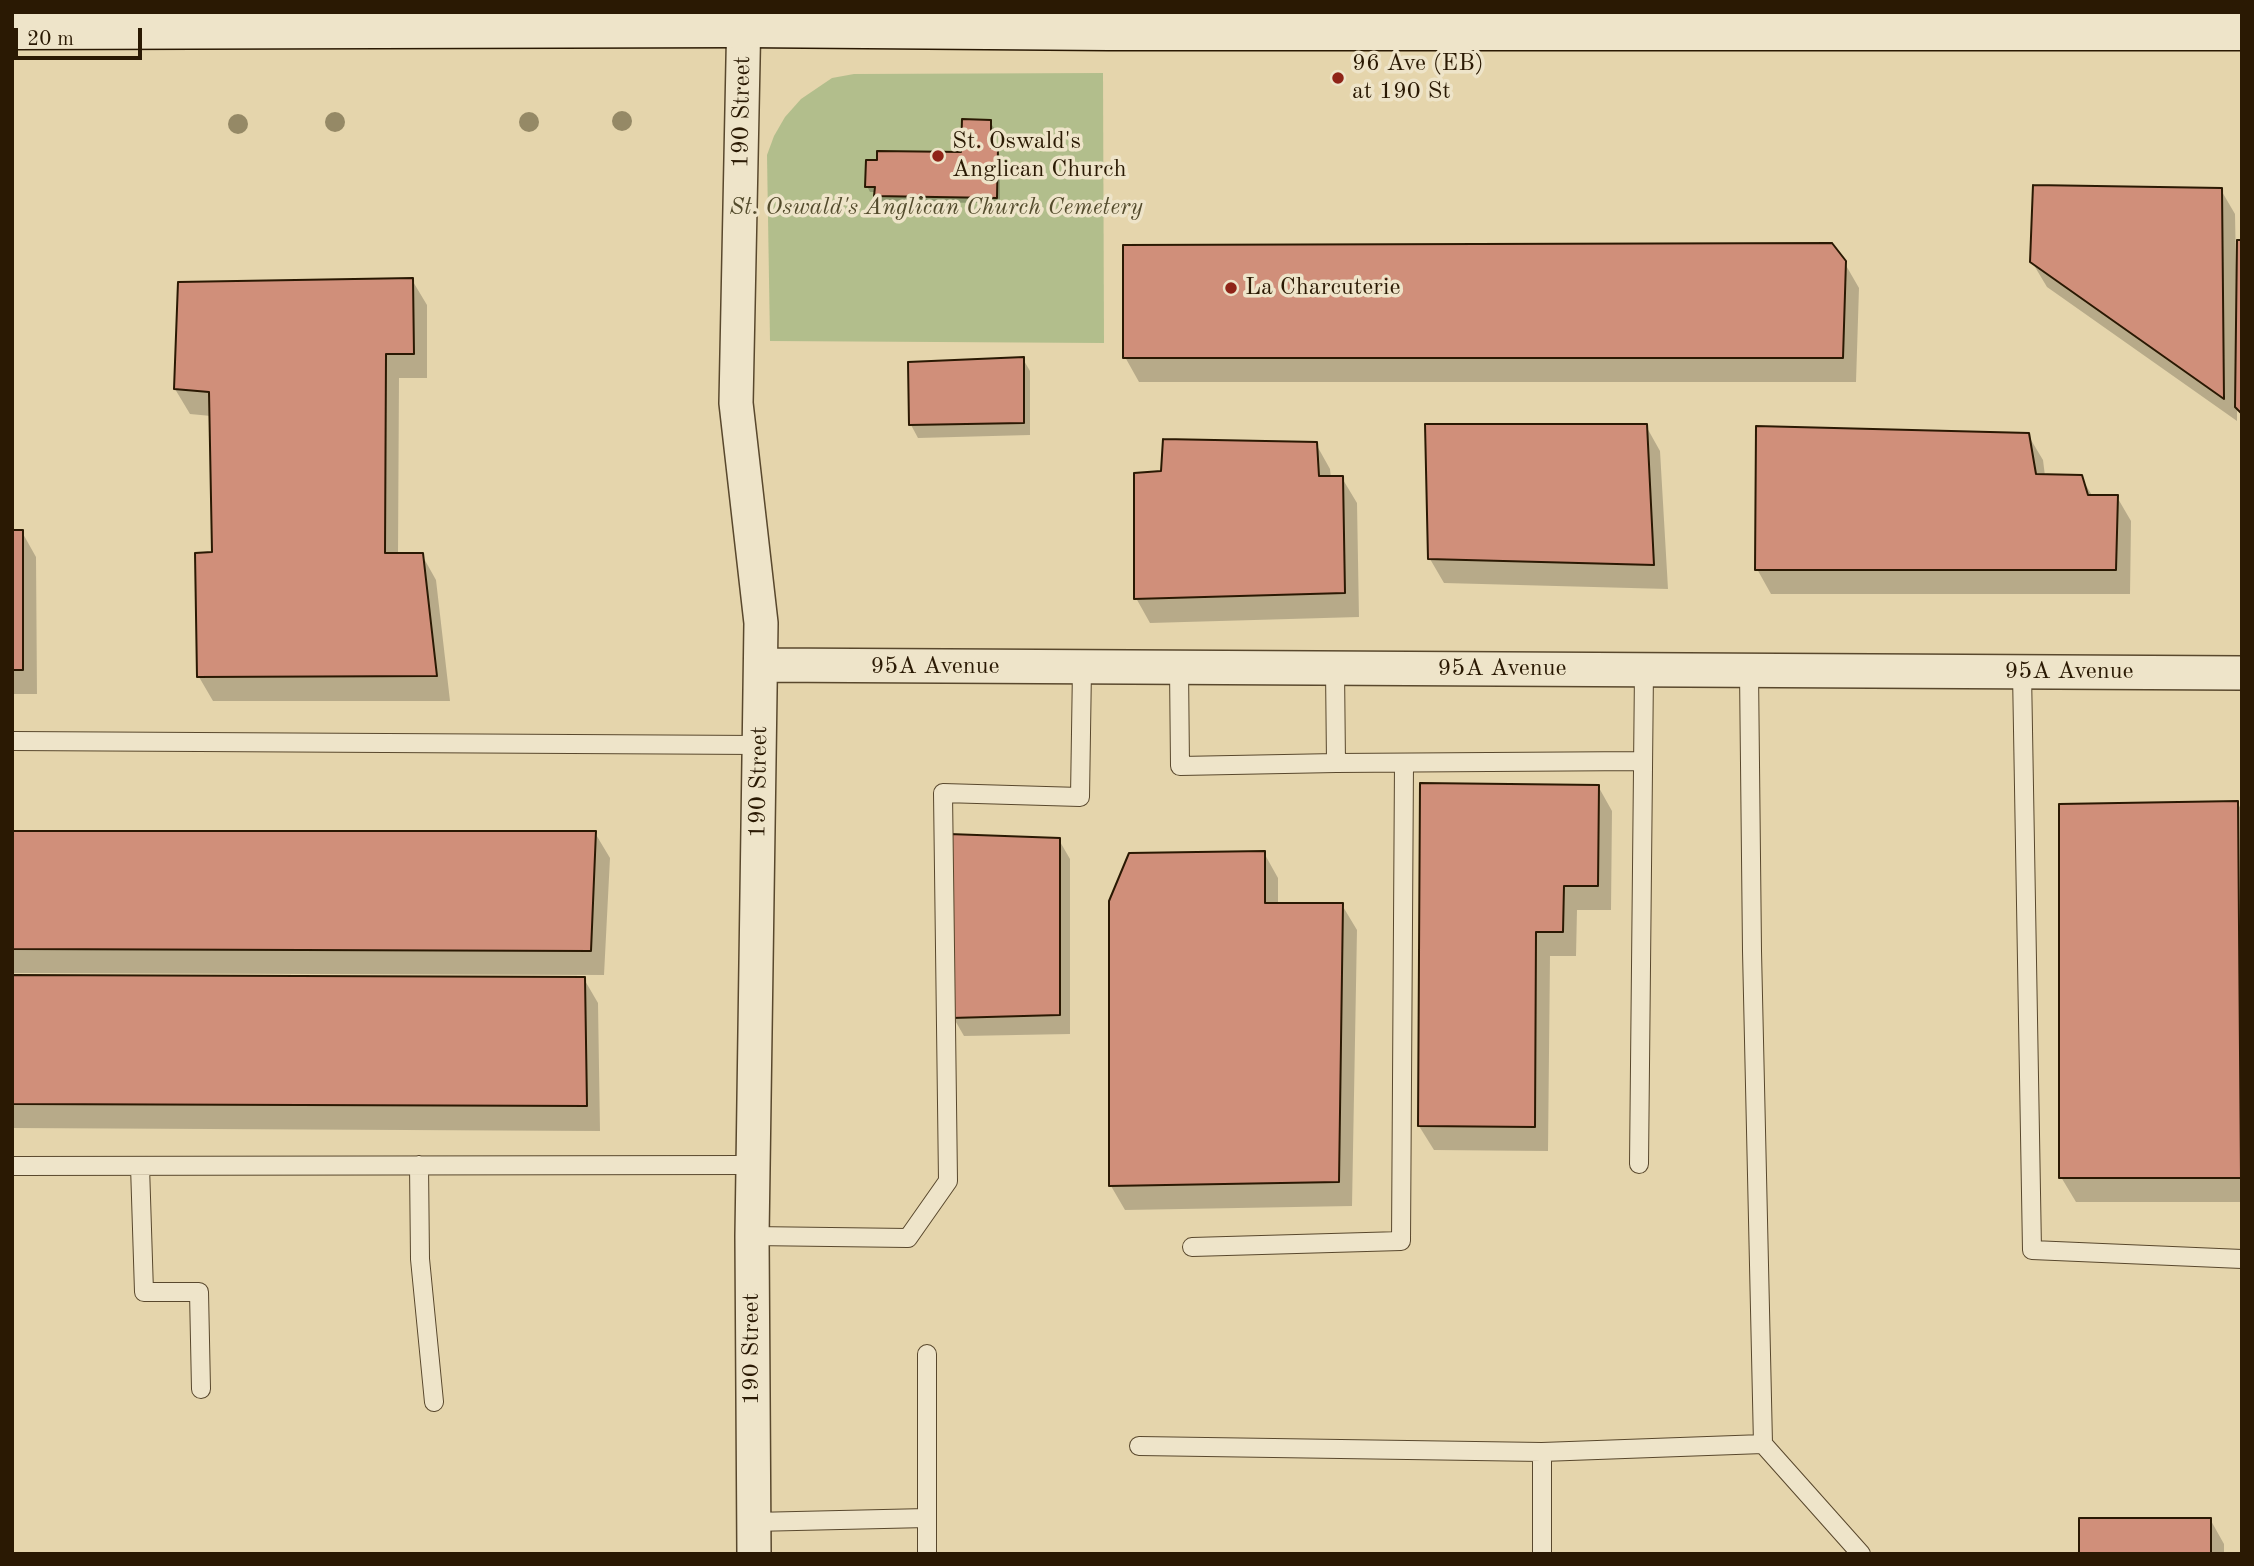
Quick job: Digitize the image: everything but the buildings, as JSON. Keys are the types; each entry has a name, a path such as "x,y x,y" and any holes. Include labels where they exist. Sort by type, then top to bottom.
{"main road":[{"path":"12,30 284,21 744,20 1123,31 1977,22 2242,31"}],"street":[{"name":"190 Street","path":"744,20 736,403 761,623 752,1236 754,1538"},
{"name":"95A Avenue","path":"761,665 2242,673"}],"lane":[{"path":"752,1236 908,1238 948,1181 943,793 1080,797 1082,668"},
{"path":"1179,668 1180,766 1643,761"},
{"path":"1335,669 1336,763"},
{"path":"1639,1164 1644,670"},
{"path":"1749,671 1763,1444 1861,1554"},
{"path":"2022,672 2032,1250 2242,1259"},
{"path":"12,741 759,745"},
{"path":"1192,1247 1401,1241 1404,763"},
{"path":"419,1165 420,1259 434,1402"},
{"path":"12,1166 753,1165"},
{"path":"140,1166 144,1292 199,1292 201,1389"},
{"path":"927,1354 927,1554"},
{"path":"1139,1446 1542,1452 1763,1444"},
{"path":"1542,1452 1542,1554"},
{"path":"754,1538 927,1518"}],"green space":[{"name":"St. Oswald's Anglican Church Cemetery","path":"1103,73 1104,343 770,341 767,155 785,117 801,99 832,78 854,74"}],"place":[{"name":"96 Ave (EB) at 190 St","path":"1338,78"},
{"name":"St. Oswald's Anglican Church","path":"938,156"},
{"name":"La Charcuterie","path":"1231,288"}]}
